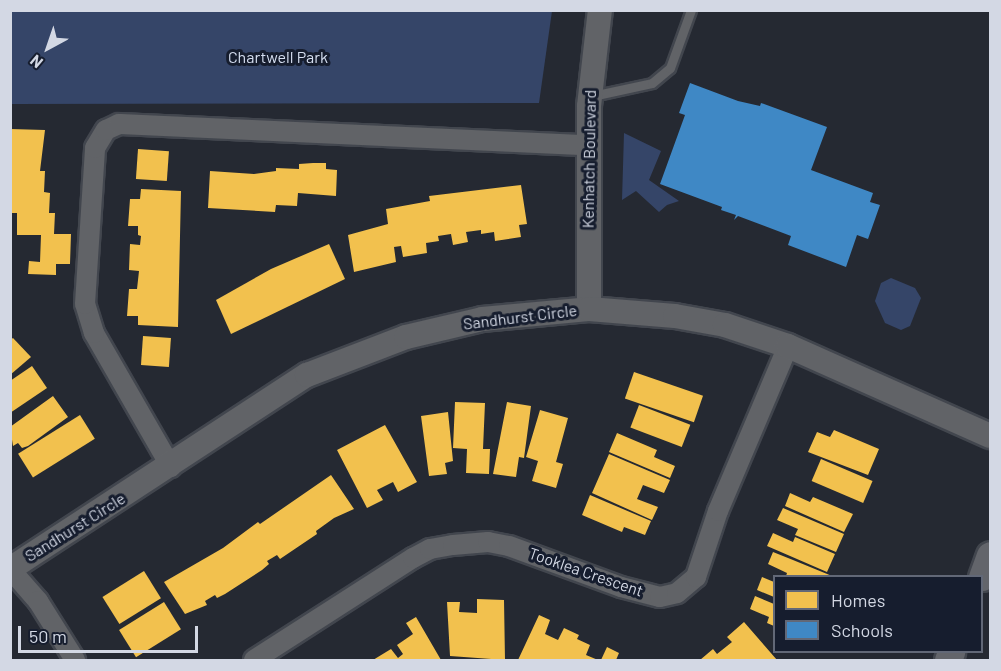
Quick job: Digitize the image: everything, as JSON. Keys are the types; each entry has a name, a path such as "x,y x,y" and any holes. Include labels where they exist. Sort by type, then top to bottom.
{"main road":[{"path":"982,575 990,555"}],"street":[{"name":"Kenhatch Boulevard","path":"589,309 588,145 590,96 600,10"},
{"path":"171,467 94,333 85,304 95,148 106,130 130,124 588,145"},
{"name":"Sandhurst Circle","path":"10,569 171,467 307,375 406,337 482,319 589,309 715,323 789,346 990,436"},
{"name":"Tooklea Crescent","path":"254,660 413,558 430,549 453,545 488,542 509,546 621,587 660,597 677,593 696,577 718,511 789,346"},
{"path":"10,569 38,602 75,660"}],"lane":[{"path":"590,96 652,83 670,68 691,10"}],"green space":[{"name":"Chartwell Park","path":"10,11 552,11 539,103 11,104"},
{"path":"624,133 661,151 649,180 679,201 667,205 659,212 636,191 622,200"},
{"path":"891,278 915,288 921,298 910,326 901,330 885,323 875,301 881,283"}],"building: Homes":[{"path":"10,129 45,130 40,171 45,171 44,192 50,193 49,213 55,213 54,234 71,234 70,264 56,264 56,275 28,274 29,261 40,262 41,235 17,235 17,213 10,213"},
{"path":"138,149 169,151 167,181 136,179"},
{"path":"326,163 326,169 337,170 336,196 298,193 297,206 276,205 275,212 208,208 210,171 254,174 276,171 276,168 299,169 299,164"},
{"path":"521,185 527,224 519,225 521,237 495,241 494,232 481,234 481,230 466,232 468,242 453,245 451,234 438,236 439,241 426,243 427,253 403,257 401,246 394,247 396,262 354,272 348,235 388,224 386,209 430,201 429,196"},
{"path":"141,189 181,191 178,327 138,325 138,316 127,316 129,289 137,289 139,271 129,270 130,244 140,245 141,236 138,235 138,226 128,226 130,199 140,199"},
{"path":"329,244 345,279 231,334 216,300 271,269"},
{"path":"143,336 171,338 169,367 141,365"},
{"path":"13,338 31,357 10,375 10,340"},
{"path":"32,366 47,388 10,413 10,381"},
{"path":"634,372 703,396 694,422 625,398"},
{"path":"53,396 68,417 28,446 22,448 18,443 13,446 10,427"},
{"path":"455,402 485,403 483,449 490,449 489,474 466,473 467,449 453,448"},
{"path":"507,402 531,406 524,458 519,457 516,477 493,474"},
{"path":"639,405 690,425 682,447 630,427"},
{"path":"540,410 568,418 556,462 563,464 556,488 532,481 538,461 526,457"},
{"path":"448,412 453,461 445,463 447,474 429,476 421,416"},
{"path":"80,415 95,439 33,477 18,454"},
{"path":"385,425 417,482 398,492 393,482 377,490 383,500 367,508 337,450"},
{"path":"834,430 879,449 868,475 808,452 817,432 830,437"},
{"path":"617,433 657,450 654,457 675,466 670,478 609,452"},
{"path":"609,454 670,480 664,493 643,485 637,499 658,507 652,520 592,493"},
{"path":"821,459 873,481 863,503 812,481"},
{"path":"331,475 354,509 334,518 316,531 317,534 280,559 277,555 267,561 269,564 262,570 225,594 217,598 215,595 205,601 207,605 185,614 164,582 223,548 258,522 260,524"},
{"path":"790,493 810,502 813,497 853,514 844,532 785,506"},
{"path":"590,495 651,521 645,535 624,527 622,532 582,515"},
{"path":"783,508 844,534 836,552 795,535 798,529 777,520"},
{"path":"773,533 793,542 795,537 835,554 827,572 767,546"},
{"path":"773,552 830,575 786,575 787,573 768,564"},
{"path":"144,571 161,598 119,624 102,597"},
{"path":"762,577 773,582 773,597 757,590"},
{"path":"755,596 773,604 773,626 767,623 769,617 750,609"},
{"path":"477,599 504,600 505,660 450,656 447,602 460,602 459,612 477,613"},
{"path":"164,602 181,629 136,657 119,630"},
{"path":"539,615 550,620 545,634 558,640 564,628 579,635 577,639 590,645 586,655 598,660 518,660"},
{"path":"416,617 441,660 373,660 391,649 398,658 403,654 397,645 413,634 406,623"},
{"path":"744,622 777,660 700,660 713,649 717,654 732,642 727,637"},
{"path":"607,647 619,653 616,660 601,660"}],"building: Schools":[{"path":"690,83 738,101 760,106 761,103 827,127 811,170 873,193 870,202 880,205 868,239 857,235 846,267 788,245 791,236 738,216 734,220 736,215 721,210 722,207 660,184 685,115 679,113"}]}
